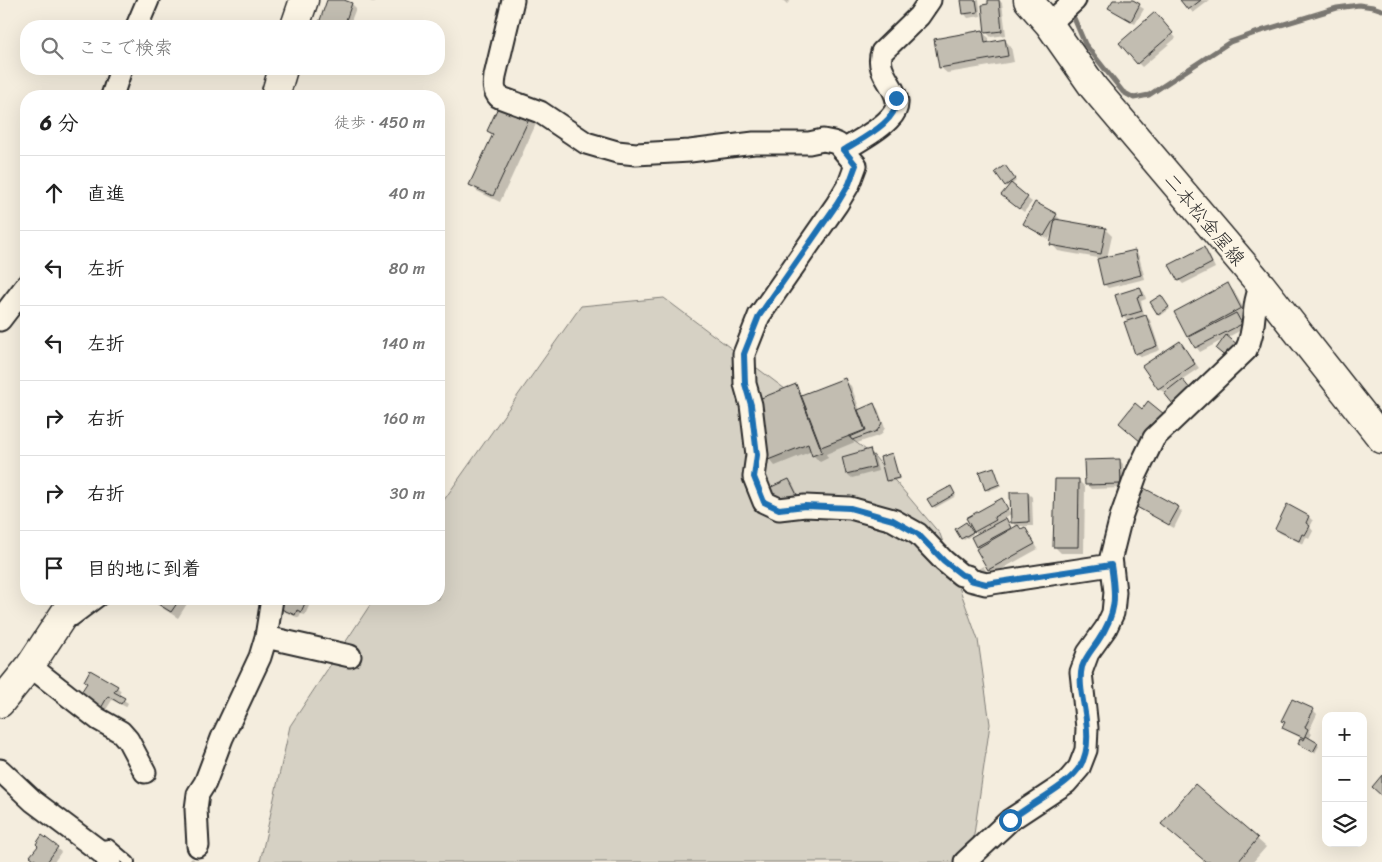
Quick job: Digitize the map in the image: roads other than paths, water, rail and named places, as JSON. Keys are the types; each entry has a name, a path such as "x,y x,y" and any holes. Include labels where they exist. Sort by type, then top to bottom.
{"main road":[{"path":"297,20 304,0"},
{"name":"二本松金屋線","path":"1028,0 1049,24 1094,88 1261,285 1382,439"},
{"path":"277,90 281,75"},
{"path":"0,703 30,666 70,605"}],"street":[{"path":"140,20 148,0"},
{"path":"513,0 495,76 495,93 499,97 540,112 586,143 617,152 636,154 690,151 754,144 809,143 823,140 834,142 844,150 856,165 849,184 837,204 759,316 744,354 745,384 751,405 757,455 754,477 764,502 779,509 805,506 850,508 893,520 918,534 944,561 962,575 967,576 970,580 986,584 1111,565"},
{"path":"844,150 890,118 895,110 897,104 894,90 883,74 879,59 882,52 920,16 930,0"},
{"path":"1049,24 1075,0"},
{"path":"114,90 119,75"},
{"path":"965,862 1010,820 1066,783 1079,768 1086,750 1087,728 1081,672 1088,653 1106,628 1113,613 1115,592 1111,557 1121,517 1136,475 1154,438 1246,350 1252,332 1255,297 1261,285"},
{"path":"0,320 20,294"},
{"path":"198,846 196,809 198,794 205,783 222,738 260,657 266,637 271,605"},
{"path":"266,637 350,656"},
{"path":"30,666 98,719 121,732 128,740 145,772"},
{"path":"0,770 33,801 102,855"}],"lane":[{"path":"59,622 74,620 94,605"},
{"path":"102,855 109,845 129,862"}],"waterway":[{"path":"1071,11 1085,44 1123,92 1134,98 1149,95 1230,42 1337,8 1359,5 1382,10"}]}
